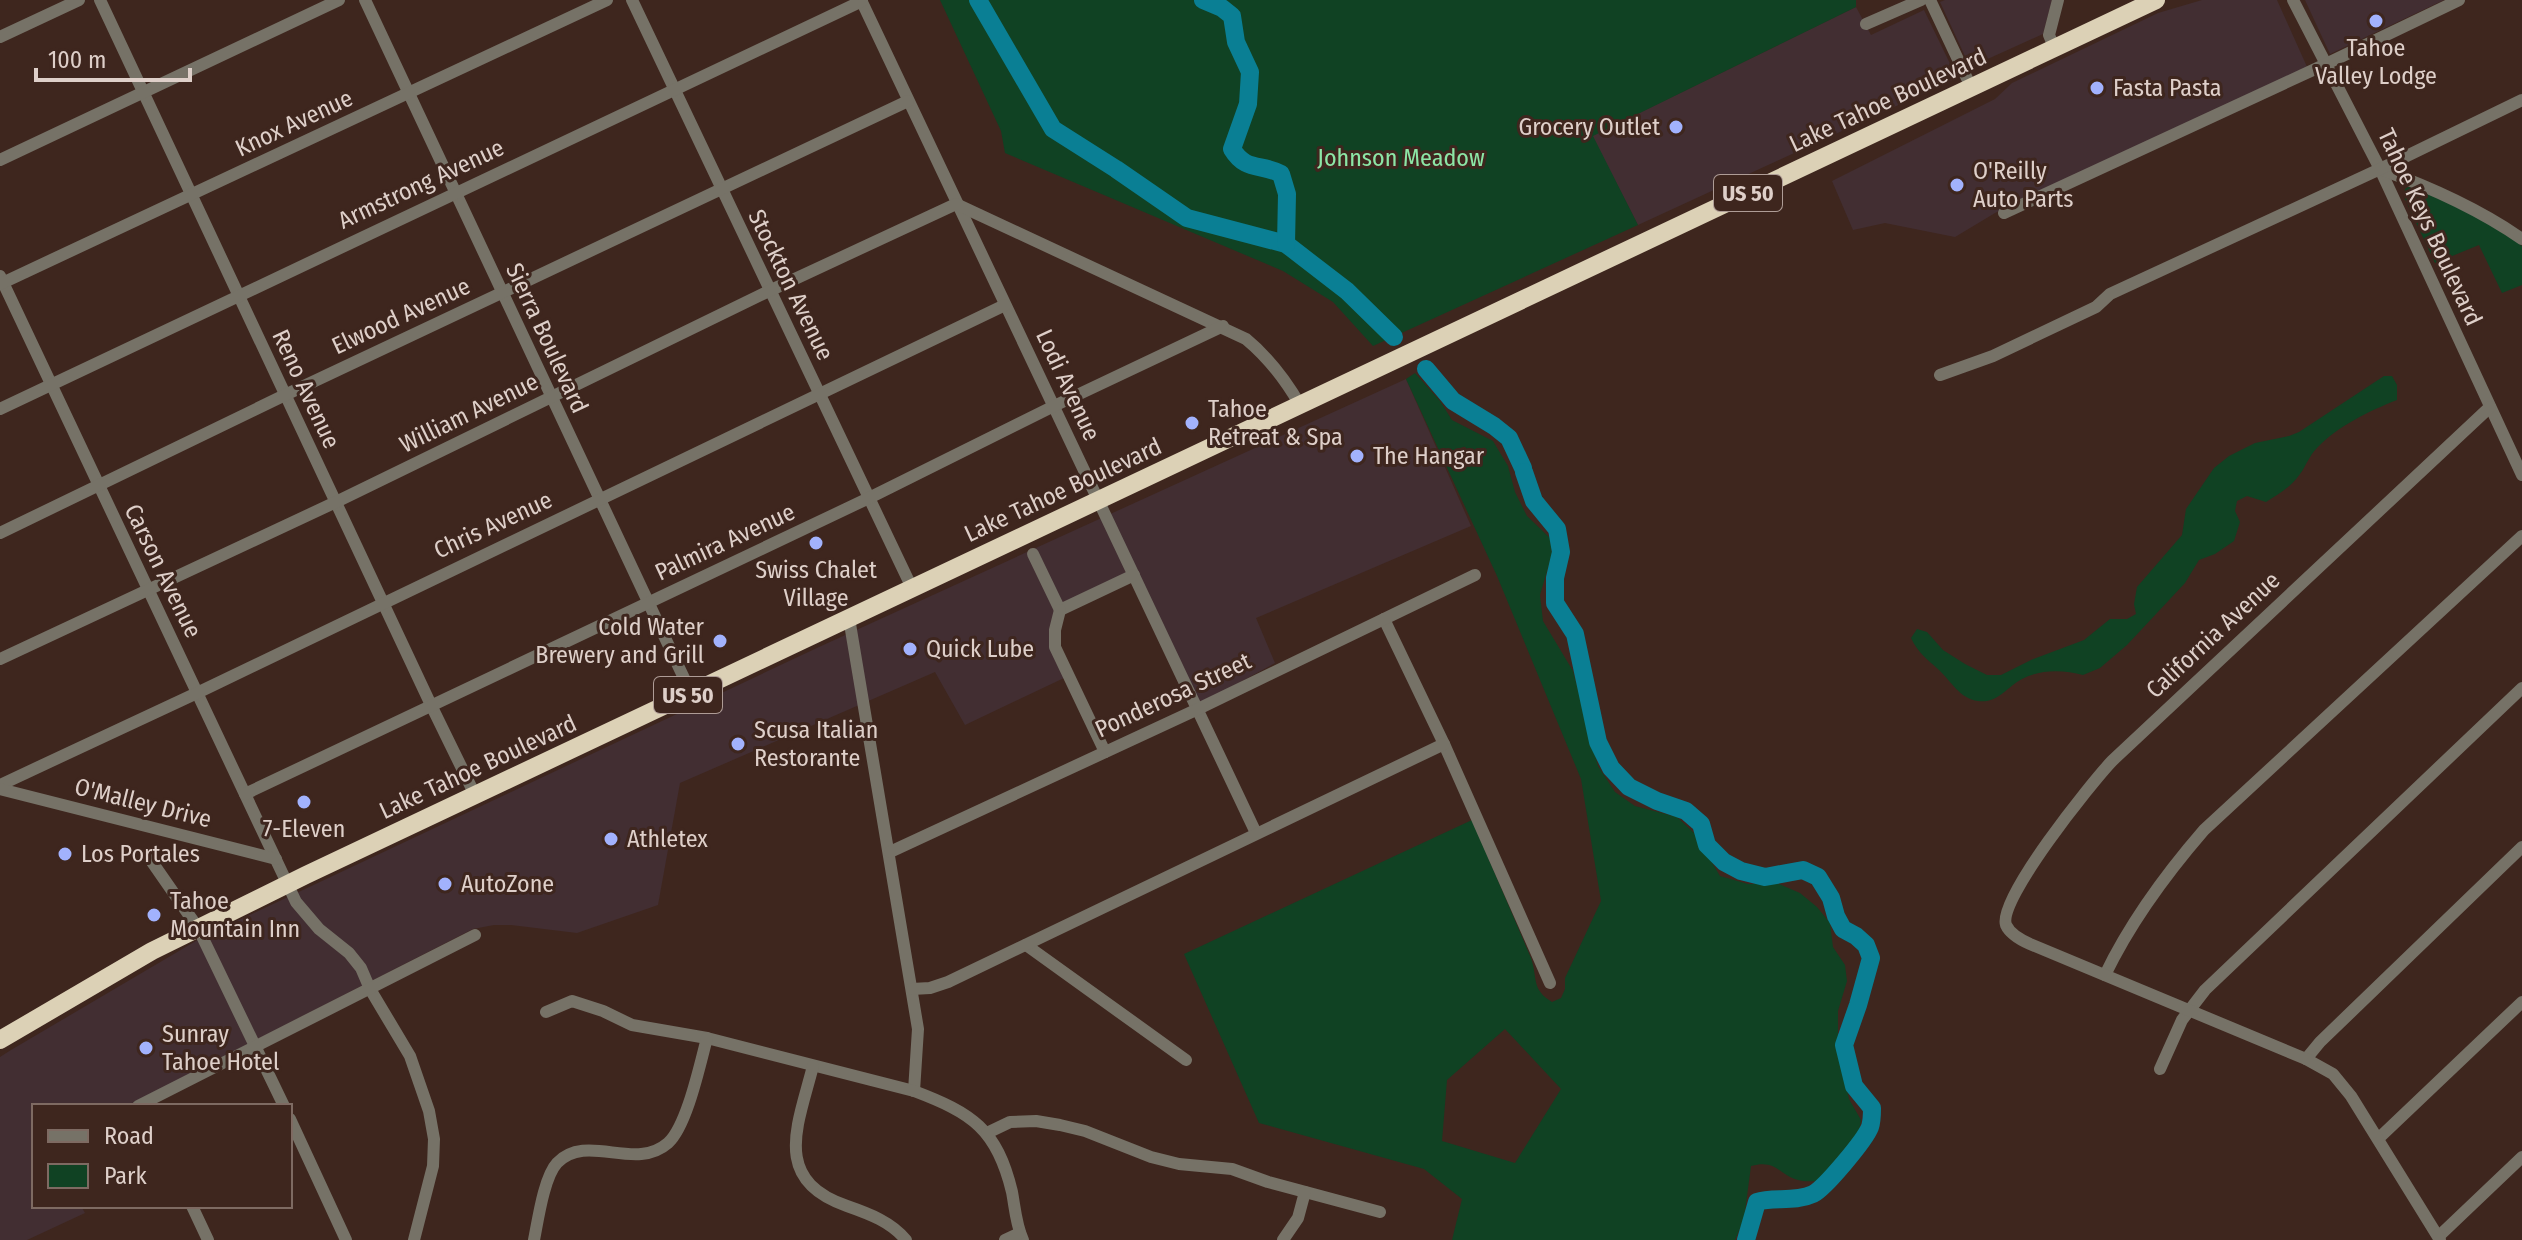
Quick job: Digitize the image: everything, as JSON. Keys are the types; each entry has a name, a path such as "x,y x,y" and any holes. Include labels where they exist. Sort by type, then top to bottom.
{"highway":[{"name":"Lake Tahoe Boulevard","path":"0,1040 114,972 288,884 2156,0"}],"street":[{"path":"0,37 79,0"},
{"name":"Reno Avenue","path":"100,0 475,795"},
{"path":"0,160 339,0"},
{"name":"Sierra Boulevard","path":"365,0 691,693"},
{"name":"Knox Avenue","path":"1,281 193,195 607,0"},
{"name":"Stockton Avenue","path":"632,0 912,588"},
{"path":"1866,24 1921,0"},
{"path":"1930,0 1971,87"},
{"path":"2054,47 2049,35 2058,0"},
{"name":"Tahoe Keys Boulevard","path":"2293,0 2380,169 2522,475"},
{"path":"2004,213 2459,0"},
{"name":"Armstrong Avenue","path":"0,409 862,1"},
{"name":"Lodi Avenue","path":"862,1 1256,833"},
{"path":"1940,375 1993,356 2096,307 2110,294 2522,100"},
{"name":"Elwood Avenue","path":"0,533 908,101"},
{"path":"2380,169 2465,205 2522,239"},
{"path":"956,204 1246,339 1266,355 1300,405"},
{"name":"William Avenue","path":"0,659 336,502 769,291 956,204"},
{"name":"Carson Avenue","path":"1,281 296,902 319,929 349,953 361,968 410,1056 429,1111 434,1139 433,1166 414,1240"},
{"name":"Chris Avenue","path":"0,787 1005,305"},
{"name":"Palmira Avenue","path":"245,794 1223,326"},
{"name":"California Avenue","path":"2105,975 2013,934 2006,925 2005,916 2011,898 2089,785 2112,761 2490,407"},
{"path":"2522,536 2204,830 2131,924 2105,975 2306,1059 2333,1074 2379,1138 2440,1238 2522,1157"},
{"path":"1033,554 1060,610 1055,647 1105,752"},
{"path":"1060,610 1134,575"},
{"name":"Ponderosa Street","path":"890,852 1198,709 1475,575"},
{"path":"849,618 918,1029 914,1091"},
{"path":"1384,619 1444,744 1550,983"},
{"path":"2160,1069 2182,1020 2218,976 2522,688"},
{"path":"912,989 930,988 948,982 1444,744"},
{"name":"O'Malley Drive","path":"0,787 276,859"},
{"path":"2306,1059 2522,847"},
{"path":"150,859 198,928 283,1104"},
{"path":"145,1104 475,935"},
{"path":"1026,945 1186,1060"},
{"path":"546,1012 572,1001 632,1025 707,1038 914,1091 967,1114 987,1133 1004,1162 1022,1237 1005,1240"},
{"path":"2379,1138 2522,1002"},
{"path":"534,1240 549,1178 556,1164 573,1153 589,1149 637,1156 669,1142 681,1122 707,1038"},
{"path":"813,1066 796,1135 796,1162 809,1185 828,1199 876,1217 899,1231 906,1240"},
{"path":"987,1133 1010,1122 1036,1121 1060,1125 1085,1131 1151,1157 1179,1164 1232,1169 1380,1212"},
{"path":"292,1123 346,1240"},
{"path":"1283,1240 1298,1218 1305,1192"},
{"path":"193,1208 208,1240"}],"shaded area":[{"path":"2052,0 2043,34 1970,67 1940,2"},
{"path":"2202,0 2277,0 2308,69 1995,213 1955,237 1885,223 1853,230 1832,181 1995,99 2012,83 2158,13"},
{"path":"2305,0 2444,0 2330,54"},
{"path":"1856,7 1871,35 1924,10 1957,78 1638,225 1592,136"},
{"path":"1406,379 1471,526 1256,618 1275,663 1198,705 1137,570 1056,610 1064,678 965,725 935,672 680,783 658,905 577,933 511,925 473,929 131,1104 32,1104 32,1208 82,1208 85,1213 27,1240 0,1240 0,1057 201,938 819,647"}],"green space":[{"name":"Johnson Meadow","path":"940,0 1856,0 1856,7 1593,136 1638,225 1373,346 1333,302 1283,271 1005,153 1001,131"},
{"path":"2408,187 2468,211 2522,246 2522,285 2502,293 2479,245 2435,263 2404,197"},
{"path":"1415,373 1452,420 1493,441 1508,466 1515,492 1527,516 1550,538 1552,554 1540,595 1543,621 1573,671 1598,766 1615,792 1635,806 1677,817 1695,834 1720,876 1748,884 1779,884 1800,893 1830,923 1833,947 1845,965 1847,981 1838,1011 1838,1047 1849,1099 1861,1120 1859,1131 1818,1181 1798,1180 1766,1164 1751,1166 1744,1219 1735,1240 1452,1240 1462,1199 1424,1169 1259,1123 1184,954 1472,820 1531,958 1538,988 1552,1002 1561,998 1565,978 1601,901 1581,779 1497,576 1406,379","holes":["1505,1029 1561,1089 1515,1163 1442,1141 1447,1080"]},
{"path":"2384,376 2392,376 2397,385 2397,400 2365,414 2325,440 2293,483 2276,496 2266,502 2247,496 2237,501 2235,511 2240,522 2234,541 2199,560 2185,583 2127,645 2100,668 2083,675 2060,671 2037,673 2022,679 1991,700 1978,701 1961,693 1923,656 1911,638 1917,629 1927,632 1943,650 1965,664 1987,675 2001,675 2084,640 2110,619 2127,619 2136,614 2137,587 2182,535 2186,509 2214,468 2229,456 2255,443 2299,432"}],"waterway":[{"path":"978,0 1053,129 1187,218 1286,244 1347,291 1394,337"},
{"path":"1203,0 1232,16 1236,42 1250,72 1248,104 1232,149 1248,164 1281,174 1287,194 1286,244"},
{"path":"1426,369 1453,401 1509,438 1523,468"},
{"path":"1524,472 1534,501 1557,529 1561,552 1555,578 1555,603 1575,634 1598,742 1611,768 1629,787 1686,811 1701,824 1707,845 1724,862 1741,871 1765,877 1803,870 1818,877 1831,898 1843,929 1866,945 1871,958 1844,1045 1854,1086 1872,1108 1870,1127 1844,1163 1813,1194 1757,1202 1746,1240"}],"place":[{"name":"Tahoe Valley Lodge","path":"2376,21"},
{"name":"Fasta Pasta","path":"2097,88"},
{"name":"Grocery Outlet","path":"1676,127"},
{"name":"O'Reilly Auto Parts","path":"1957,185"},
{"name":"Tahoe Retreat & Spa","path":"1192,423"},
{"name":"The Hangar","path":"1357,456"},
{"name":"Swiss Chalet Village","path":"816,543"},
{"name":"Cold Water Brewery and Grill","path":"720,641"},
{"name":"Quick Lube","path":"910,649"},
{"name":"Scusa Italian Restorante","path":"738,744"},
{"name":"7-Eleven","path":"304,802"},
{"name":"Athletex","path":"611,839"},
{"name":"Los Portales","path":"65,854"},
{"name":"AutoZone","path":"445,884"},
{"name":"Tahoe Mountain Inn","path":"154,915"},
{"name":"Sunray Tahoe Hotel","path":"146,1048"}]}
